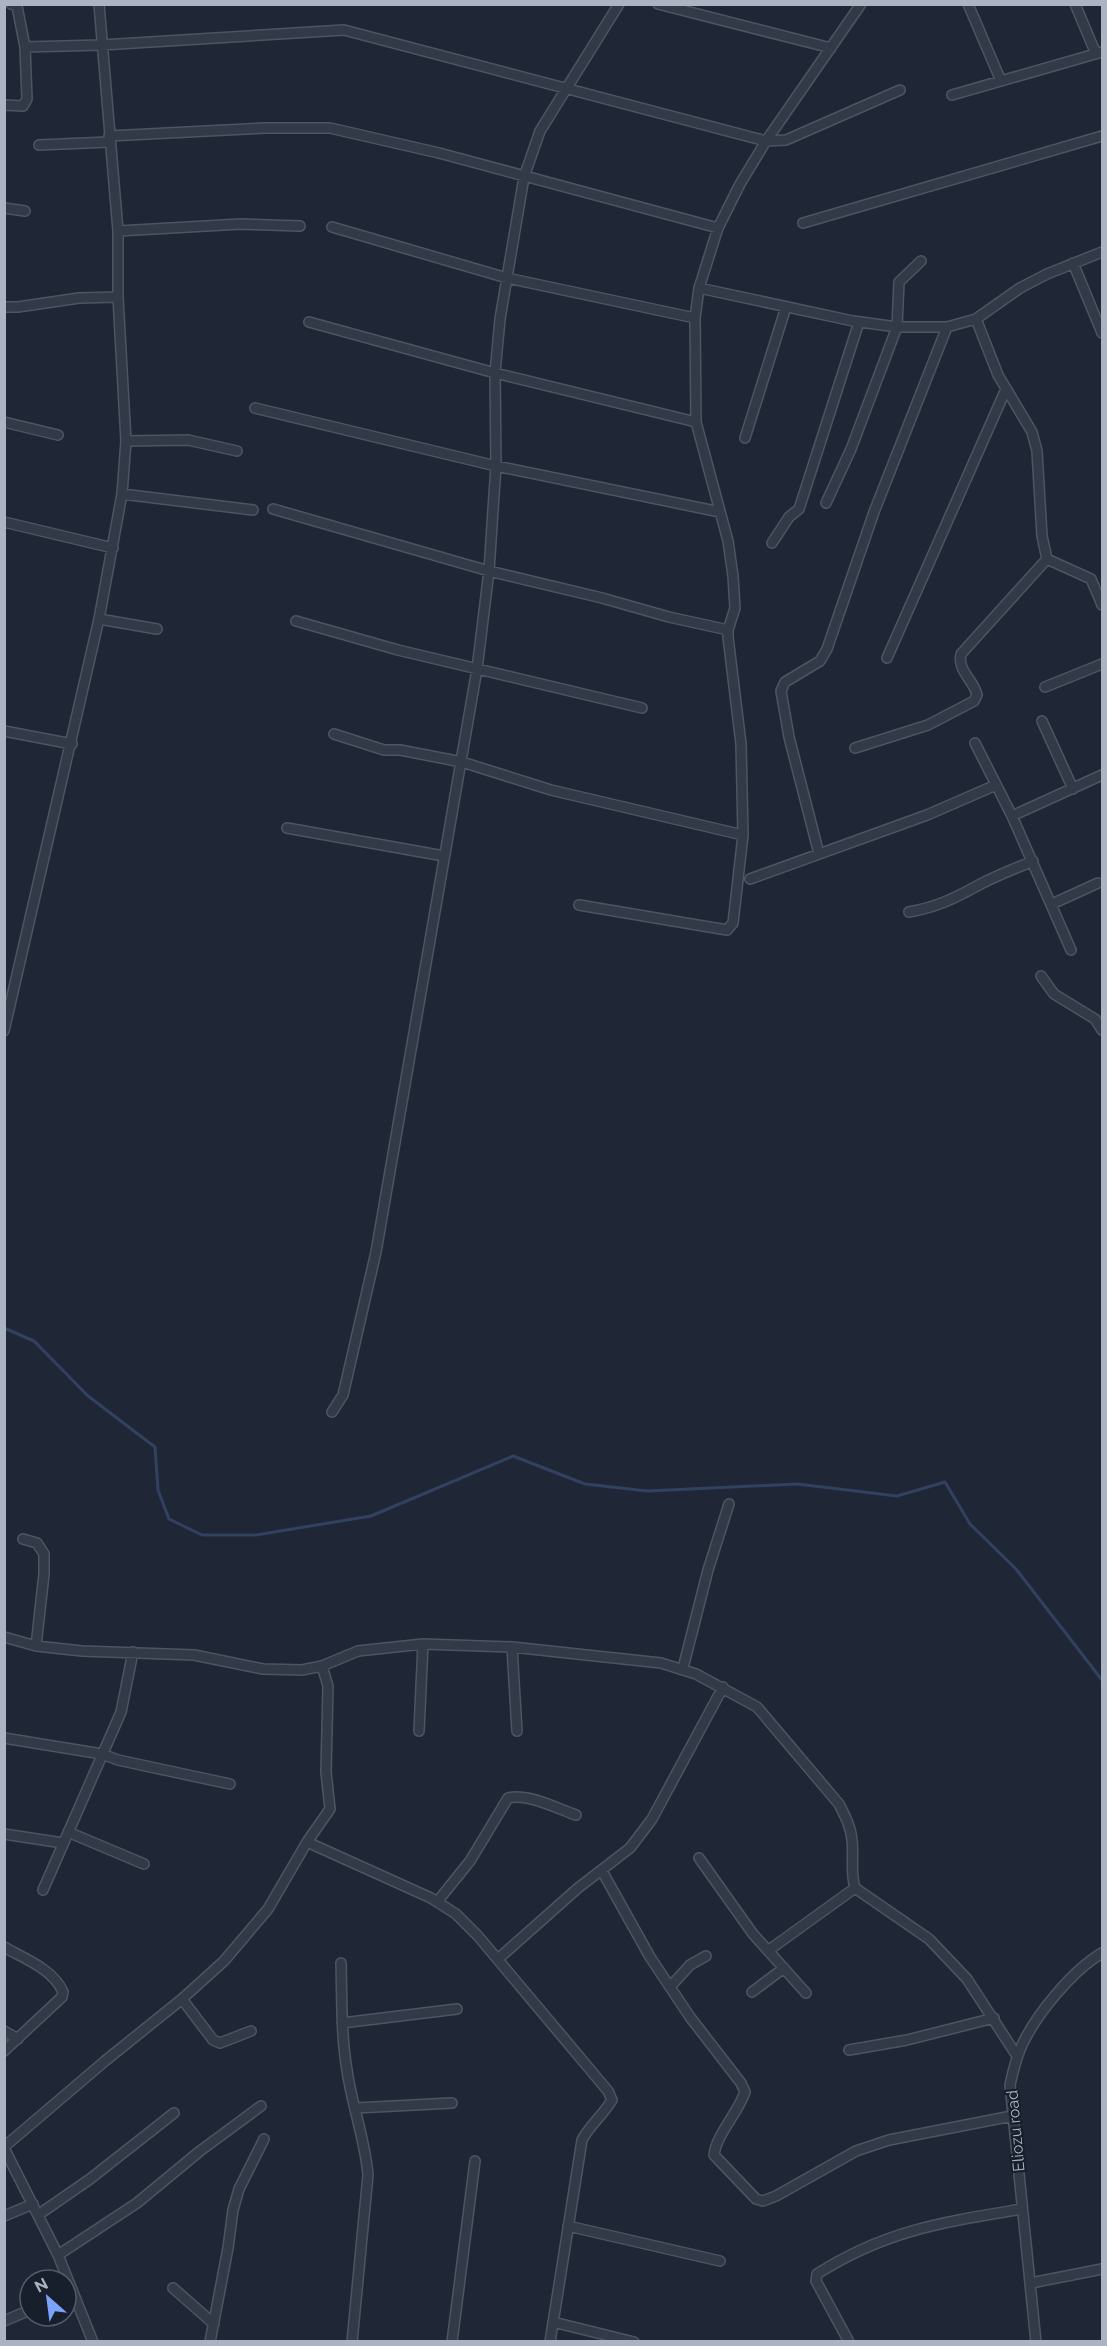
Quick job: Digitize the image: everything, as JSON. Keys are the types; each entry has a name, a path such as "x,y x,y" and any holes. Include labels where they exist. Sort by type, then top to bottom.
{"street":[{"path":"4,105 23,106 27,99 25,46 17,6 11,4"},
{"path":"4,1031 72,744 99,620 122,494 126,441 118,297 118,231 99,4"},
{"path":"332,1412 343,1395 376,1252 477,669 489,571 496,466 495,374 507,278 524,177 540,131 619,4"},
{"path":"658,4 831,48"},
{"path":"579,905 727,930 733,922 743,835 741,744 728,630 735,608 734,576 728,541 696,422 695,318 699,288 718,228 740,184 766,141 861,4"},
{"path":"968,4 1001,81"},
{"path":"952,95 1099,53 1075,4"},
{"path":"25,46 102,45 344,30 766,141 786,140 900,90"},
{"path":"39,145 265,128 330,128 439,153 718,228"},
{"path":"803,224 1102,136"},
{"path":"4,208 25,211"},
{"path":"118,231 241,224 300,226"},
{"path":"332,227 507,278 695,318"},
{"path":"699,288 859,322 897,327 947,327 976,319 1020,288 1102,252"},
{"path":"826,503 851,449 897,327 899,282 921,261"},
{"path":"1073,263 1102,333"},
{"path":"4,307 18,308 79,298 118,297"},
{"path":"745,438 786,307"},
{"path":"976,319 984,344 1006,389 1032,432 1037,451 1042,536 1047,559"},
{"path":"309,322 495,374 696,422"},
{"path":"772,543 789,518 799,509 859,322"},
{"path":"819,854 789,737 781,691 785,682 820,661 827,649 874,512 947,327"},
{"path":"887,657 1006,389"},
{"path":"255,408 496,466 720,512"},
{"path":"4,422 58,435"},
{"path":"126,441 188,440 237,451"},
{"path":"122,494 253,510"},
{"path":"273,509 489,571 728,630"},
{"path":"4,522 112,548"},
{"path":"1047,559 1091,579 1102,605"},
{"path":"855,748 928,725 974,701 977,695 976,688 962,669 959,662 961,654 1047,559"},
{"path":"99,620 157,629"},
{"path":"296,621 477,669 642,708"},
{"path":"1046,687 1102,664"},
{"path":"1042,721 1073,789"},
{"path":"4,731 72,744"},
{"path":"334,735 384,750 400,750 462,762 551,790 743,835"},
{"path":"975,743 1033,861 1071,950"},
{"path":"1012,816 1102,775"},
{"path":"750,879 927,815 996,785"},
{"path":"287,828 444,856"},
{"path":"909,912 932,908 950,901 978,885 1033,861"},
{"path":"1052,904 1098,883"},
{"path":"1041,976 1054,994 1095,1019 1102,1030"},
{"path":"683,1668 708,1570 729,1504"},
{"path":"23,1539 37,1543 44,1554 36,1646"},
{"path":"4,1636 36,1646 82,1651 194,1655 263,1669 302,1670 322,1666 358,1652 423,1644 512,1647 592,1654 683,1668 723,1687 757,1707 839,1804 848,1820 852,1840 852,1869 855,1888 929,1939 967,1979 1017,2056"},
{"path":"419,1731 423,1644"},
{"path":"512,1647 518,1731"},
{"path":"43,1890 121,1712 133,1652"},
{"path":"62,2268 58,2255 4,2148 105,2061 183,1999 224,1961 268,1910 307,1842 330,1809 326,1773 328,1686 322,1666"},
{"path":"498,1959 578,1888 630,1848 652,1819 723,1687"},
{"path":"4,1737 102,1754 118,1760 230,1784"},
{"path":"437,1902 470,1861 507,1798 515,1796 528,1799 576,1815"},
{"path":"68,1832 144,1864"},
{"path":"4,1834 63,1843"},
{"path":"307,1842 411,1888 456,1914 498,1959 608,2091 612,2100 606,2110 588,2127 582,2140 550,2342"},
{"path":"699,1858 753,1934 806,1993"},
{"path":"602,1871 650,1957 690,2017 741,2083 745,2092 740,2107 715,2147 714,2155 756,2199 763,2201 776,2196 856,2151 878,2144 1012,2116"},
{"path":"769,1950 855,1888"},
{"path":"4,1947 41,1968 60,1984 63,1992 62,1997 4,2051"},
{"name":"Eliozu road","path":"1036,2342 1010,2085 1017,2056 1029,2031 1065,1985 1102,1953"},
{"path":"670,1987 690,1965 706,1956"},
{"path":"341,1963 342,2023 346,2070 366,2148 368,2175 352,2342"},
{"path":"752,1992 784,1968"},
{"path":"183,1999 213,2040 220,2043 251,2031"},
{"path":"342,2023 458,2009"},
{"path":"849,2050 917,2038 994,2018"},
{"path":"4,2031 18,2039"},
{"path":"356,2108 452,2103"},
{"path":"58,2255 137,2203 200,2151 261,2106"},
{"path":"38,2215 90,2179 174,2114"},
{"path":"210,2342 233,2210 239,2189 264,2139"},
{"path":"452,2342 475,2161"},
{"path":"4,2216 33,2204"},
{"path":"849,2342 816,2281 817,2274 882,2239 911,2229 1022,2209"},
{"path":"568,2226 720,2261"},
{"path":"1031,2283 1102,2269"},
{"path":"173,2288 214,2324"},
{"path":"78,2311 93,2342"},
{"path":"4,2321 18,2315"},
{"path":"554,2322 634,2342"}],"waterway":[{"path":"4,1328 34,1341 88,1396 155,1447 158,1490 169,1519 202,1535 256,1535 371,1516 513,1456 585,1484 647,1491 797,1484 897,1496 945,1482 970,1524 1016,1569 1102,1680"}]}
